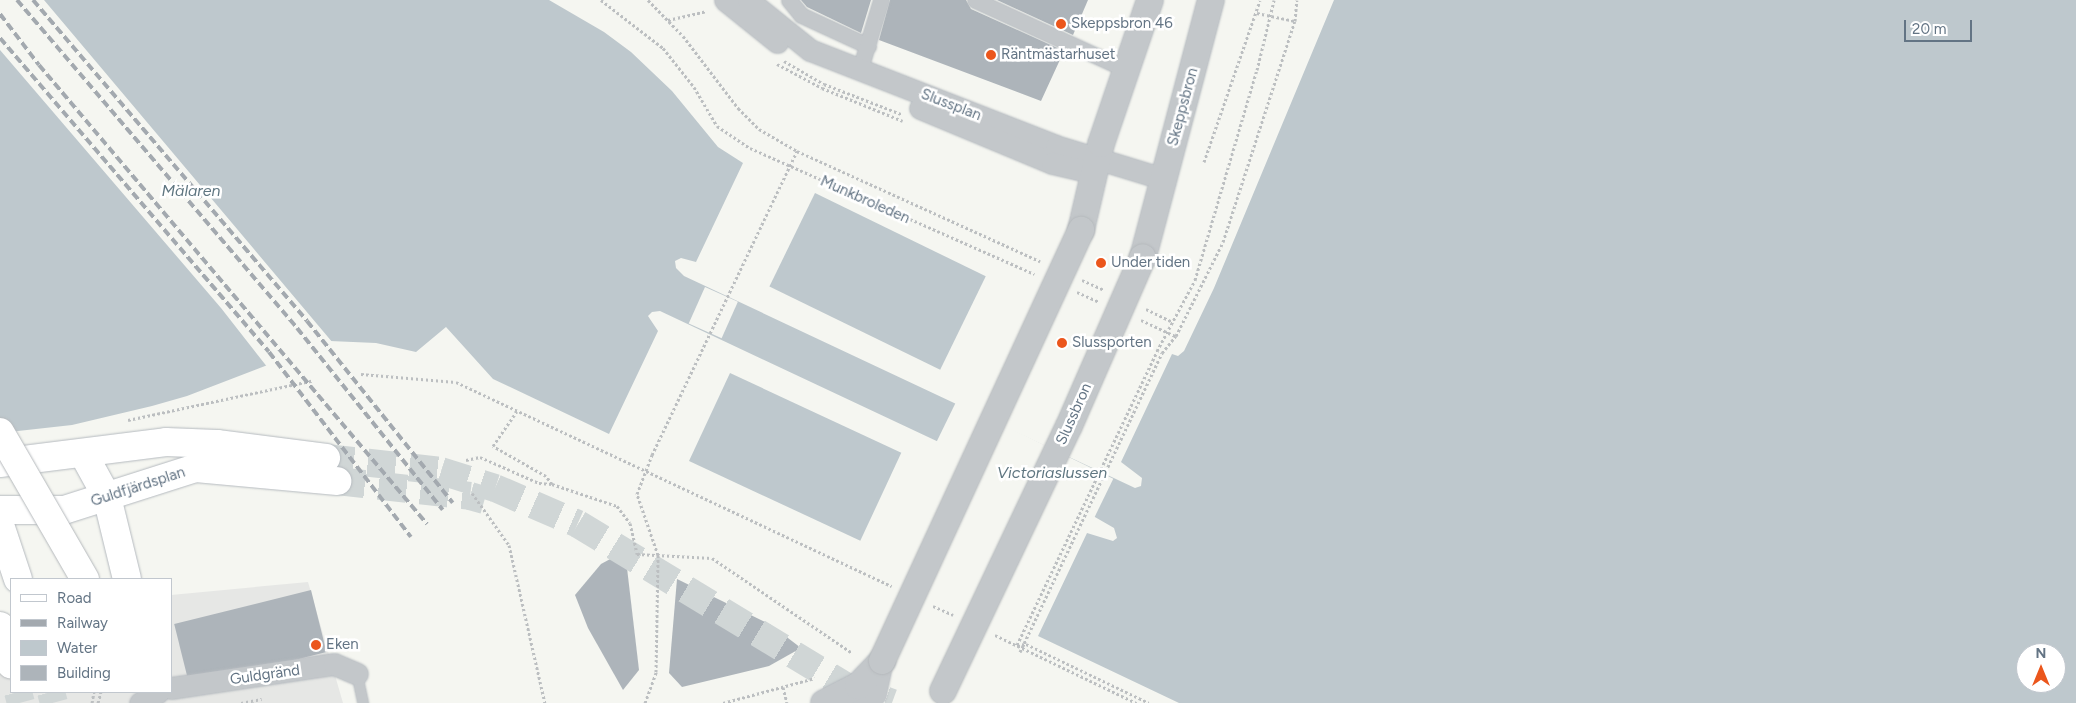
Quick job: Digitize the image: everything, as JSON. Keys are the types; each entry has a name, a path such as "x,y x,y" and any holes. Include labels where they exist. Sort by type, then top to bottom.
{"main road":[{"path":"0,432 84,578"},
{"name":"Guldfjärdsplan","path":"0,463 84,455 120,446 166,442 218,444 331,470 196,468 64,510 0,510"},
{"path":"84,455 107,497 127,578"},
{"path":"0,525 18,578"},
{"path":"0,626 10,661"}],"street":[{"path":"789,0 802,15 868,46"},
{"path":"860,69 881,0"},
{"path":"975,0 1125,69"},
{"path":"862,703 875,694 882,661 1081,230 1125,69 1150,0"},
{"name":"Skeppsbron","path":"1156,214 1210,0"},
{"name":"Slussplan","path":"751,1 810,50 1056,146 1096,172"},
{"name":"Slussplan","path":"718,6 804,61 1052,163 1096,172 1164,179"},
{"name":"Slussbron","path":"937,697 1070,426 1143,257 1156,214"},
{"path":"824,703 858,686 882,661"},
{"name":"Guldgränd","path":"172,688 334,664 356,674"},
{"path":"140,703 156,693"}],"lane":[{"path":"356,674 363,703"}],"path":[{"name":"Munkbroleden","path":"601,0 663,48 694,87 717,126 750,148 1040,276"},
{"path":"648,0 668,20 738,108 759,129 797,151 1046,263"},
{"path":"1204,162 1260,0"},
{"path":"1017,645 1098,473 1194,280 1208,240 1274,0"},
{"path":"1020,652 1026,644 1162,353 1176,336 1223,242 1295,21 1297,0"},
{"path":"668,20 718,6"},
{"path":"1257,13 1295,21"},
{"path":"645,703 656,672 658,555 637,494 645,471 797,151"},
{"path":"1073,276 1109,292"},
{"path":"1068,288 1104,304"},
{"path":"1136,305 1173,322"},
{"path":"1132,316 1176,336"},
{"path":"361,374 456,382 897,589"},
{"path":"119,422 314,380"},
{"path":"517,410 493,446 546,476 552,484"},
{"path":"466,460 480,457 540,484 552,484 617,506 630,523 637,554 712,558 850,652"},
{"path":"472,493 509,545 544,703"},
{"path":"924,601 960,618"},
{"path":"986,631 1136,703"},
{"path":"1017,645 1026,644 1150,703"},
{"path":"723,703 822,677"},
{"path":"783,687 787,703"}],"shaded area":[{"path":"308,582 343,703 0,703 0,656 10,654 10,693 172,693 172,595"}],"water":[{"path":"0,0 549,0 604,32 631,52 672,91 718,147 743,163 696,262 681,258 675,261 676,268 684,276 1135,488 1141,486 1142,478 1121,462 1172,354 1178,356 1184,351 1214,288 1334,0 2076,0 2076,703 1179,703 1038,636 1087,533 1113,541 1117,538 1114,528 1081,509 660,311 652,312 648,316 658,331 609,434 493,379 446,327 416,352 376,343 330,341 187,396 72,425 0,433"},
{"path":"815,193 986,276 940,370 769,286"},
{"path":"730,373 901,453 860,541 689,461"}],"pier":[{"path":"0,0 44,0 333,343 268,368 221,308 0,50"},
{"path":"705,287 738,302 722,338 689,324"},
{"path":"956,402 1113,479 1093,521 935,444"}],"building":[{"path":"801,0 871,0 861,33 807,7"},
{"name":"Räntmästarhuset","path":"890,0 966,0 971,9 1064,51 1041,101 879,40"},
{"name":"Skeppsbron 46","path":"997,0 1088,0 1073,35"},
{"path":"625,551 639,670 623,690 588,628 575,595 601,564"},
{"path":"677,579 771,625 801,648 769,666 682,687 669,673"},
{"path":"311,590 326,652 190,686 174,624"}],"tunnel":[{"path":"326,458 441,471 495,488 578,524 846,686 892,703"},
{"path":"337,481 470,496 484,500"},
{"path":"18,693 21,703"},
{"path":"51,693 54,703"}],"railway":[{"path":"17,0 297,328 443,510"},
{"path":"33,0 307,321 453,503"},
{"path":"0,14 39,65 427,524"},
{"path":"0,38 269,352 411,537"}],"place":[{"name":"Skeppsbron 46","path":"1061,24"},
{"name":"Räntmästarhuset","path":"991,55"},
{"name":"Under tiden","path":"1101,263"},
{"name":"Slussporten","path":"1062,343"},
{"name":"Eken","path":"316,645"}],"water label":[{"name":"Mälaren","path":"191,191"},
{"name":"Victoriaslussen","path":"1052,473"}]}
